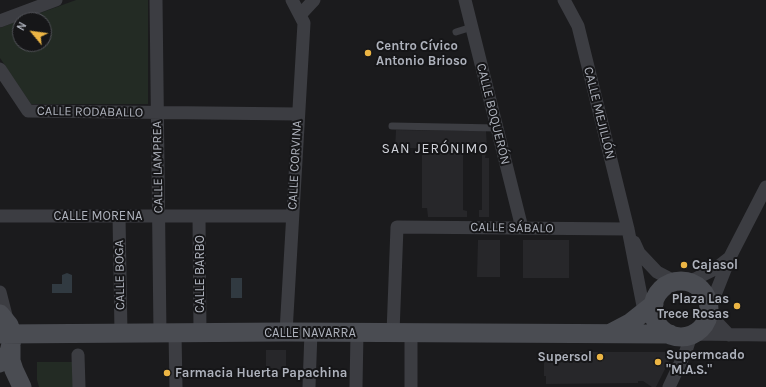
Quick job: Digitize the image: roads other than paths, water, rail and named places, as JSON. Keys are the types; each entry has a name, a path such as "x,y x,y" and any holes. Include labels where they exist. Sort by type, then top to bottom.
{"street":[{"path":"0,21 56,0"},
{"name":"CALLE LAMPREA","path":"156,0 159,216 168,333 176,387"},
{"name":"CALLE CORVINA","path":"286,332 304,23 292,0"},
{"path":"300,15 314,0"},
{"name":"CALLE BOQUERÓN","path":"465,0 522,228"},
{"name":"CALLE MEJILLÓN","path":"564,0 578,26 628,229 649,307"},
{"name":"CALLE RODABALLO","path":"0,69 28,111 298,114"},
{"path":"708,312 730,257 766,187"},
{"name":"CALLE MORENA","path":"0,216 292,216"},
{"name":"CALLE BOGA","path":"119,216 121,333"},
{"name":"CALLE BARBO","path":"199,216 200,333"},
{"name":"CALLE SÁBALO","path":"402,333 397,227 628,229"},
{"name":"CALLE MEJILLÓN","path":"628,229 639,253 647,263 657,272 681,282"},
{"path":"730,257 715,269 695,280 668,284 662,289 649,307 656,322 664,331 680,337 692,334 766,335"},
{"path":"668,387 686,351 692,334 702,327 707,318 708,312 708,304 703,292 698,287 681,282"},
{"path":"0,292 11,361 22,387"},
{"name":"CALLE NAVARRA","path":"608,334 630,323 649,307"},
{"path":"708,312 729,335"},
{"path":"0,363 6,357 6,331"},
{"name":"CALLE NAVARRA","path":"6,331 121,333 310,332 670,334"},
{"path":"309,387 310,332"},
{"path":"356,387 357,333"},
{"path":"402,333 411,387"},
{"path":"78,355 79,387"}],"lane":[{"path":"456,32 472,27"},
{"path":"392,126 496,128"}],"place":[{"name":"Centro Cívico Antonio Brioso","path":"368,53"},
{"name":"Cajasol","path":"684,265"},
{"name":"Plaza Las Trece Rosas","path":"737,306"},
{"name":"Supersol","path":"600,357"},
{"name":"Supermcado \"M.A.S.\"","path":"658,362"},
{"name":"Farmacia Huerta Papachina","path":"167,373"}],"district":[{"name":"SAN JERÓNIMO","path":"435,149"}]}
